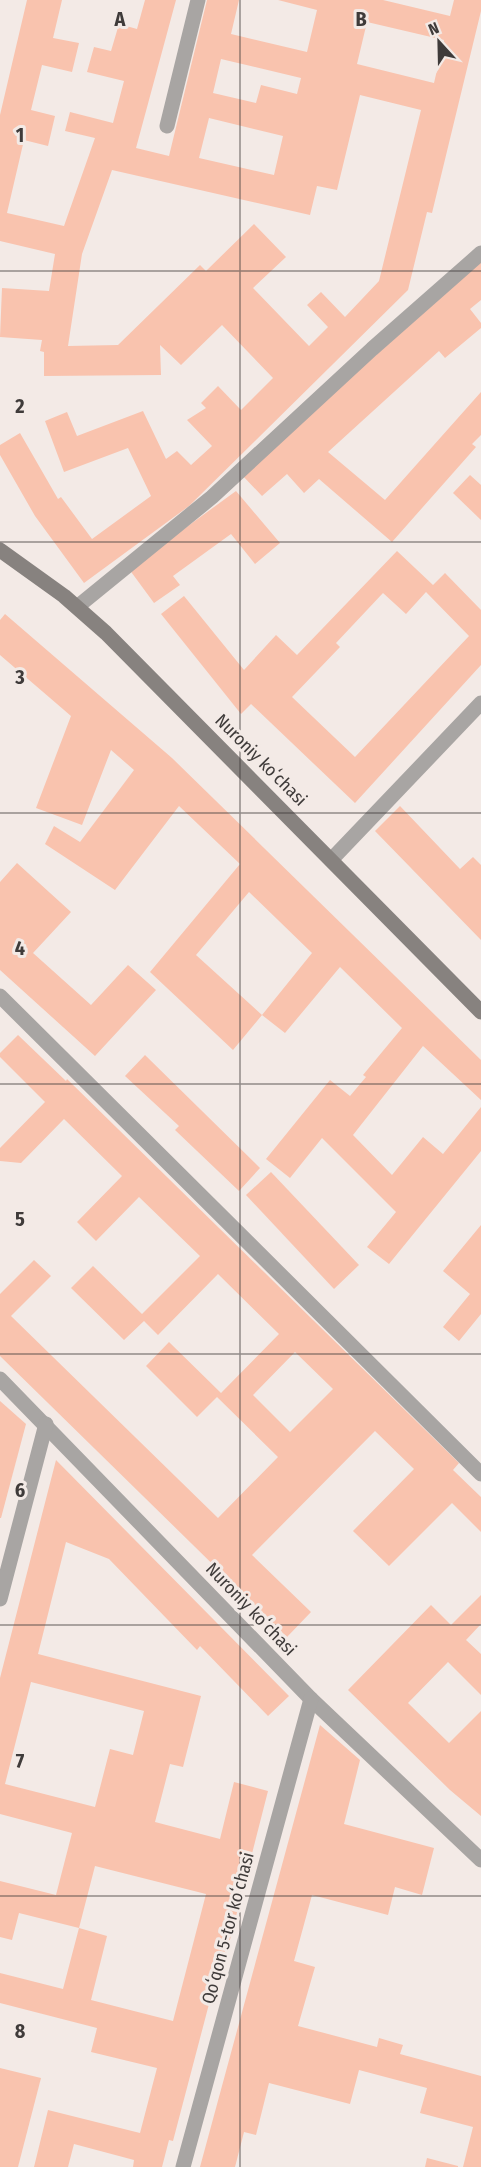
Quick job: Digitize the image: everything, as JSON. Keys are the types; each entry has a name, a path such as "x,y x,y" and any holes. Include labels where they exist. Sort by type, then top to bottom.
{"street":[{"path":"167,126 198,0"},
{"path":"77,607 212,497 372,349 481,253"},
{"name":"Nuroniy koʻchasi","path":"2,556 77,607 106,633 481,1012"},
{"path":"332,859 481,704"},
{"path":"0,996 481,1474"},
{"name":"Nuroniy koʻchasi","path":"0,1379 311,1700 481,1860"},
{"path":"0,1599 46,1424"},
{"name":"Qoʻqon 5-tor koʻchasi","path":"183,2167 311,1700"}],"building":[{"path":"27,0 62,0 53,38 79,43 72,72 42,65 31,110 55,116 48,146 24,140 7,213 64,226 95,138 65,131 70,112 113,123 124,81 87,72 94,47 111,51 119,24 137,29 145,0 176,0 136,148 169,156 207,0 239,0 231,34 307,52 317,10 278,0 383,0 450,16 454,0 481,0 481,11 432,213 427,212 408,290 189,506 84,583 35,516 0,455 0,445 20,433 58,499 61,497 92,539 151,496 128,448 64,472 45,421 67,412 77,436 143,411 166,459 177,451 191,465 212,446 187,420 206,408 201,403 218,386 241,410 273,378 222,325 181,365 160,345 161,375 44,376 44,352 40,351 42,340 0,337 2,288 49,291 55,254 0,241 0,115","holes":["367,22 444,40 434,83 357,64","221,59 301,78 297,94 261,85 256,103 213,93","360,95 421,110 379,281 345,317 321,292 307,305 328,327 309,346 253,288 286,257 254,224 206,271 200,265 118,345 68,346 82,254 112,170 310,215 317,186 337,190","209,118 283,136 274,175 199,158"]},
{"path":"481,262 481,300 470,309 481,323 481,328 445,358 439,351 328,452 385,500 481,392 481,435 472,444 476,447 392,542 319,479 304,493 287,474 262,496 241,474"},
{"path":"470,475 481,485 481,520 453,493"},
{"path":"236,491 280,543 255,564 231,534 173,576 180,585 154,603 129,569"},
{"path":"397,551 433,585 445,573 481,610 481,665 355,803 251,704 241,714 161,614 184,596 244,670 276,635 297,655","holes":["426,592 469,636 355,757 292,697 340,647 336,643 383,593 406,614"]},
{"path":"5,614 172,758 481,1060 481,1100 423,1046 353,1135 392,1175 423,1137 443,1154 481,1107 481,1151 389,1264 367,1247 396,1212 322,1138 290,1178 266,1159 330,1080 350,1096 366,1077 363,1075 402,1028 340,967 285,1033 262,1015 233,1050 150,972 240,864 179,806 115,890 45,844 54,826 80,842 134,770 111,750 82,825 36,808 71,716 0,655 0,620","holes":["249,892 312,953 262,1015 196,955"]},
{"path":"400,806 460,869 473,857 481,865 481,940 375,831"},
{"path":"17,863 71,912 33,953 91,1005 128,965 156,990 95,1056 0,970 0,882"},
{"path":"18,1035 66,1081 67,1079 459,1463 453,1470 481,1497 481,1532 452,1503 389,1566 353,1531 414,1469 375,1431 252,1555 311,1612 287,1637 0,1356 0,1294 34,1260 51,1276 11,1316 218,1518 278,1457 217,1397 197,1417 146,1366 169,1342 221,1393 279,1334 218,1274 158,1335 144,1321 124,1340 71,1288 93,1266 142,1314 200,1256 139,1197 96,1241 77,1222 122,1176 64,1119 21,1163 0,1161 0,1148 45,1102 0,1057 0,1053","holes":["295,1352 333,1389 290,1432 253,1395"]},
{"path":"145,1055 260,1168 239,1191 175,1130 179,1126 125,1076"},
{"path":"271,1172 359,1265 334,1289 246,1195"},
{"path":"481,1225 481,1314 459,1341 443,1327 470,1294 443,1271"},
{"path":"0,1401 26,1424 1,1518 0,1518"},
{"path":"56,1460 289,1696 268,1716 200,1646 197,1650 109,1559 66,1542 38,1654 201,1696 183,1767 170,1764 155,1822 220,1839 234,1782 268,1791 223,1967 219,1966 173,2141 169,2140 162,2167 133,2167 134,2160 74,2144 68,2167 34,2167 48,2110 140,2133 157,2068 91,2052 97,2028 0,2003 0,1973 63,1989 79,1928 19,1913 12,1940 0,1937 0,1881 56,1895 72,1833 0,1814 0,1678","holes":["31,1682 144,1711 133,1755 110,1749 95,1807 5,1784","95,1866 206,1894 173,2021 91,2000 107,1936 79,1928"]},
{"path":"481,1595 481,1624 466,1640 481,1654 481,1695 448,1662 408,1703 449,1743 481,1711 481,1816 450,1790 348,1690 431,1605 451,1625"},
{"path":"320,1725 360,1760 344,1824 434,1848 422,1895 395,1887 388,1915 312,1895 294,1961 315,1967 298,2026 377,2047 379,2038 403,2045 400,2054 481,2076 481,2167 463,2167 473,2127 420,2113 427,2088 359,2070 350,2104 269,2083 256,2135 244,2132 235,2167 200,2167"},
{"path":"0,2068 41,2078 18,2167 0,2167"},
{"path":"427,2158 458,2166 458,2167 425,2167"}]}
